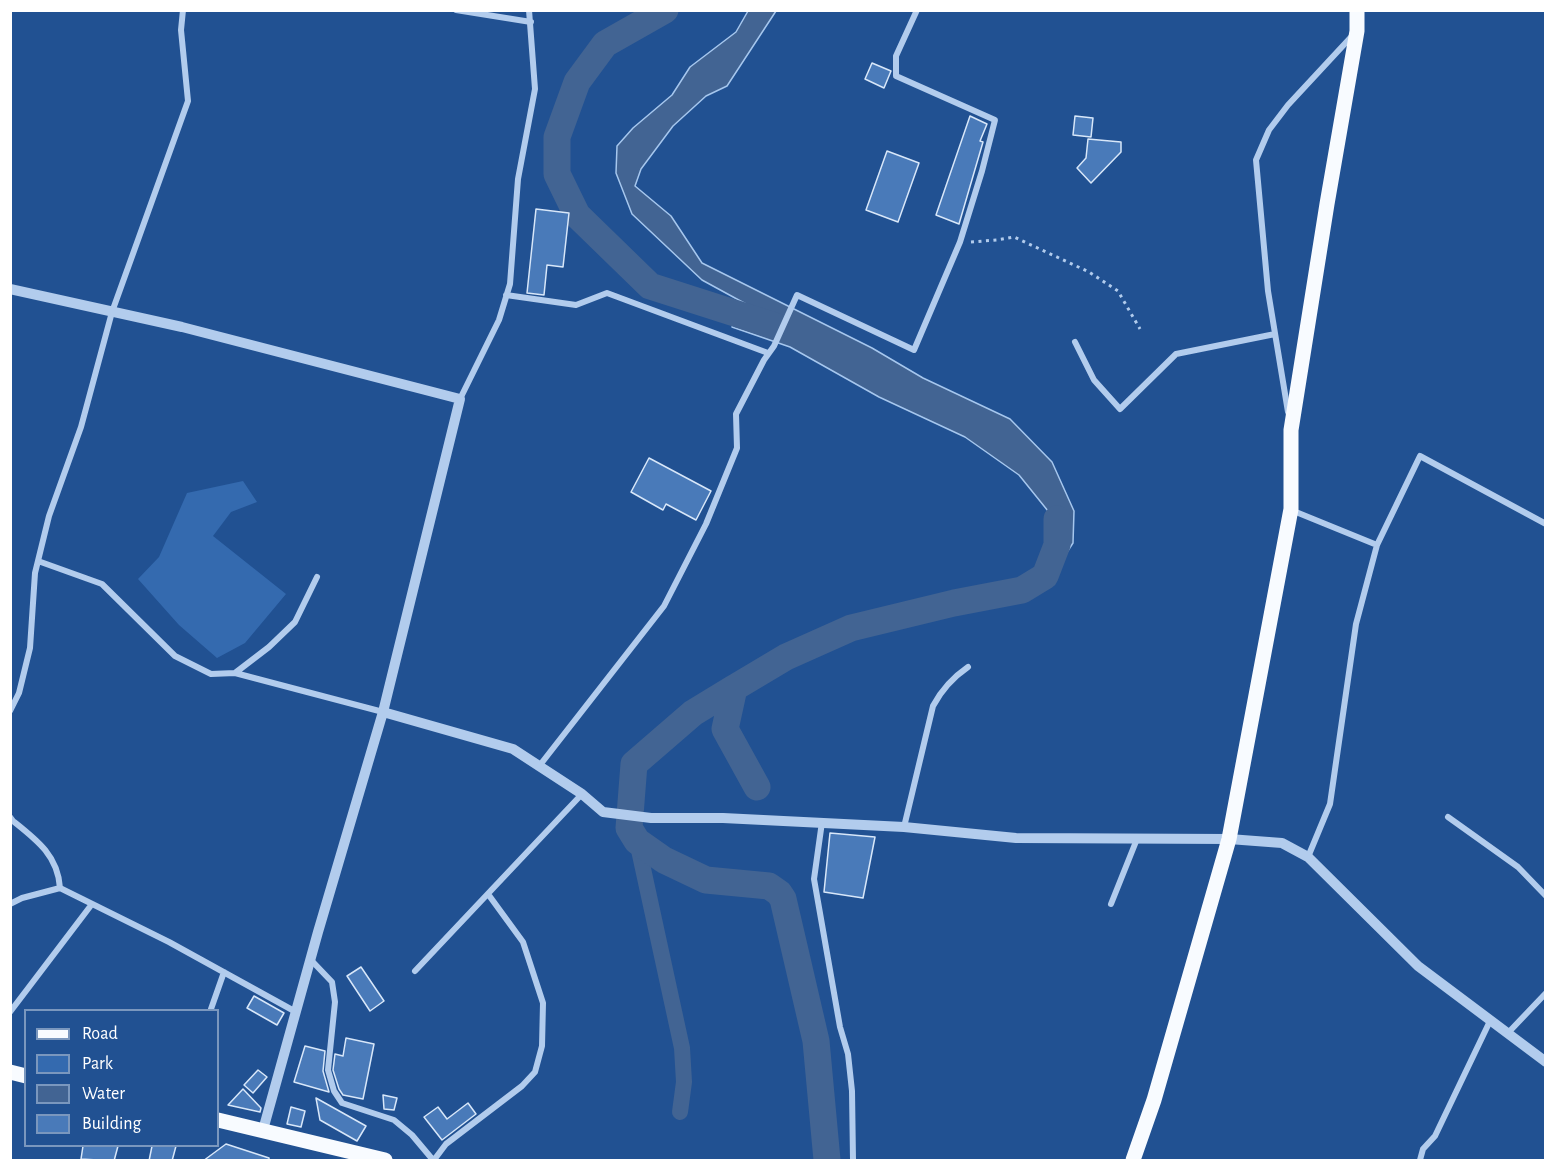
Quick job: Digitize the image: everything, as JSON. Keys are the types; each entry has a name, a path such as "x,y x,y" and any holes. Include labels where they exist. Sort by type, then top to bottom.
{"main road":[{"path":"1133,1161 1154,1100 1229,839 1291,509 1291,430 1357,31 1357,10"},
{"path":"219,1120 386,1161"}],"street":[{"path":"10,711 19,693 30,648 35,573 49,516 81,427 112,312 188,101 181,30 183,10"},
{"path":"456,10 531,22"},
{"path":"263,1130 383,712 460,399 499,320 510,284 518,179 535,88 530,10"},
{"path":"540,765 664,606 711,513 737,448 736,414 768,353 774,346 797,296 914,350 960,242 995,120 896,76 896,56 916,10"},
{"path":"1291,430 1269,291 1256,160 1269,130 1288,105 1357,31"},
{"path":"10,289 182,327 460,399"},
{"path":"506,295 576,305 607,293 768,353"},
{"path":"1075,342 1094,380 1120,409 1176,354 1275,334"},
{"path":"1308,856 1330,804 1356,624 1377,545 1420,456 1545,524"},
{"path":"1291,509 1377,545"},
{"path":"38,561 102,584 176,656 211,674 235,673 513,749 582,794 603,812 651,818 723,818 904,827 1016,838 1229,839 1282,843 1308,856 1418,966 1545,1062"},
{"path":"235,673 269,647 295,622 317,577"},
{"path":"904,827 933,706 941,691 956,675 968,667"},
{"path":"415,971 582,794"},
{"path":"10,817 48,854 59,871 60,888"},
{"path":"1448,818 1518,867 1545,896"},
{"path":"822,822 814,879 840,1026 848,1054 852,1090 853,1161"},
{"path":"1111,904 1137,839"},
{"path":"10,904 22,898 60,888 169,942 297,1012"},
{"path":"311,960 333,982 335,1002 328,1070 334,1091 342,1103 394,1120 412,1135 433,1161 446,1143 522,1086 535,1072 542,1046 543,1003 523,942 488,894"},
{"path":"10,1012 92,904"},
{"path":"211,1009 224,972"},
{"path":"1507,1034 1545,993"},
{"path":"1420,1161 1423,1149 1435,1136 1490,1021"}],"path":[{"path":"960,242 1014,237 1089,272 1118,291 1140,329"}],"green space":[{"path":"243,481 257,502 231,512 213,536 286,594 245,643 217,658 179,625 138,579 159,557 187,493"}],"water":[{"path":"748,11 776,11 727,86 706,96 673,126 641,169 635,186 671,216 702,263 872,348 923,378 1010,419 1052,462 1074,511 1073,543 1060,563 1046,547 1048,511 1019,475 965,437 879,397 790,347 732,327 746,304 702,280 632,214 616,173 617,146 633,128 672,95 690,67 736,32"}],"building":[{"path":"872,63 891,71 884,88 865,79"},
{"path":"970,116 987,124 980,141 983,142 959,224 936,215"},
{"path":"1075,116 1093,118 1091,137 1073,135"},
{"path":"1088,139 1121,142 1121,152 1091,183 1077,168 1086,158"},
{"path":"887,151 919,163 898,222 866,210"},
{"path":"536,209 569,213 563,267 547,265 544,295 527,293"},
{"path":"649,458 711,491 696,520 666,504 663,510 631,492"},
{"path":"830,833 875,837 863,898 824,892"},
{"path":"361,967 384,1001 370,1011 347,976"},
{"path":"254,996 284,1013 277,1025 247,1008"},
{"path":"346,1038 374,1044 363,1099 343,1095 333,1070 335,1054 343,1056"},
{"path":"305,1046 325,1051 323,1071 329,1092 294,1082"},
{"path":"258,1070 267,1077 253,1093 244,1085"},
{"path":"243,1089 261,1108 260,1112 228,1105"},
{"path":"383,1095 397,1098 394,1110 384,1109"},
{"path":"316,1098 366,1126 357,1141 320,1120"},
{"path":"468,1103 476,1114 442,1140 424,1117 438,1107 447,1119"},
{"path":"291,1107 305,1111 301,1127 287,1124"},
{"path":"226,1144 269,1158 269,1161 203,1161"},
{"path":"83,1147 118,1147 114,1161 81,1159"},
{"path":"152,1147 176,1147 172,1161 149,1161"}],"waterway":[{"path":"665,10 605,44 577,82 557,137 557,174 577,215 650,286 775,326"},
{"path":"757,787 725,729 734,688 786,657 851,628 954,603 1022,590 1045,576 1057,545 1057,519"},
{"path":"734,688 693,713 634,764 629,828 637,841 664,860 706,880 769,886 783,899 816,1041 827,1160"},
{"path":"637,841 682,1048 684,1082 680,1112"}]}
